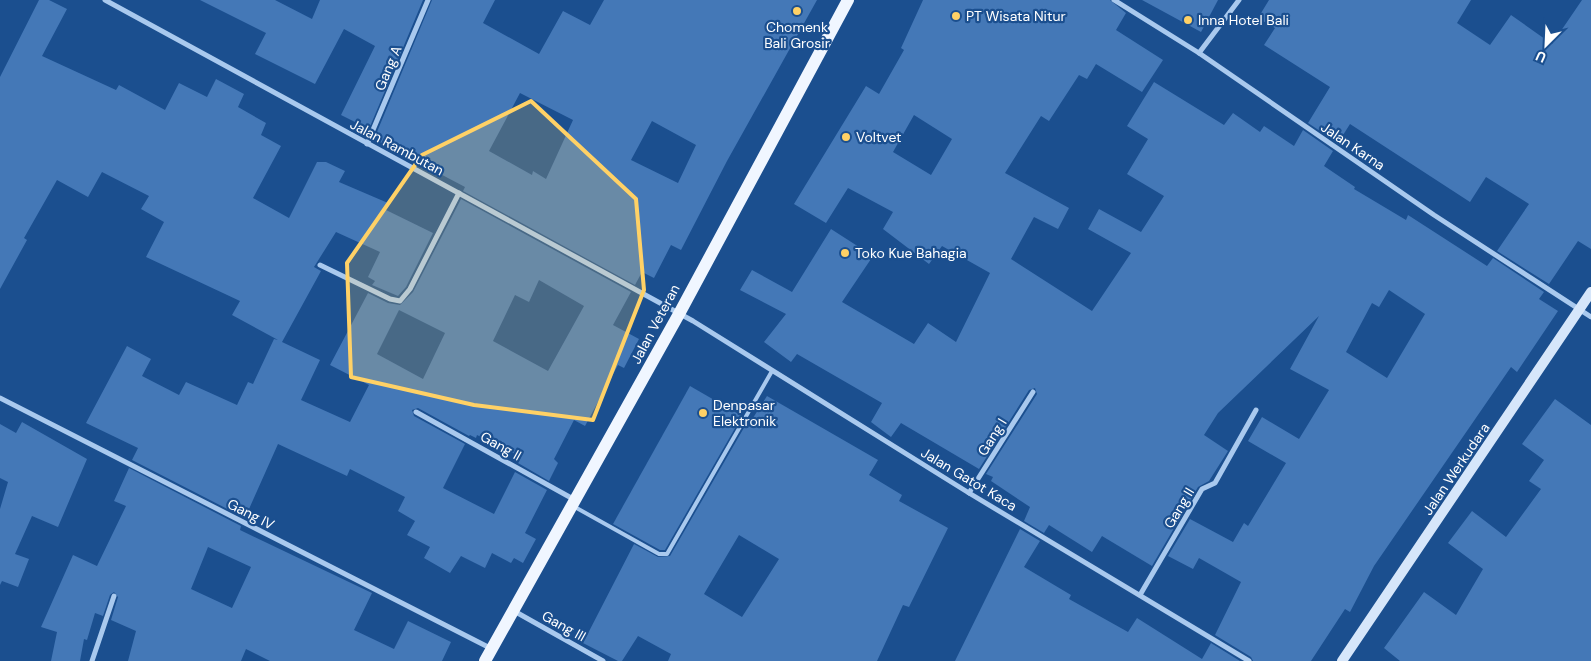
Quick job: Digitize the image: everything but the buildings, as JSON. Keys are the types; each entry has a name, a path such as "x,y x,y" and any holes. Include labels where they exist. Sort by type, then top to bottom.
{"main road":[{"name":"Jalan Veteran","path":"486,661 679,314 848,0"}],"street":[{"name":"Jalan Rambutan","path":"105,0 679,314"},
{"name":"Gang A","path":"368,144 428,0"},
{"name":"Jalan Karna","path":"1114,0 1199,53 1410,199 1579,310"},
{"path":"1199,53 1239,0"},
{"path":"320,265 390,299 400,301 410,290 459,193"},
{"name":"Jalan Werkudara","path":"1342,661 1591,292"},
{"path":"1579,310 1591,318"},
{"name":"Jalan Gatot Kaca","path":"679,314 970,493 1249,661"},
{"name":"Gang I","path":"970,493 1033,392"},
{"name":"Gang IV","path":"0,398 493,649"},
{"name":"Gang II","path":"1140,595 1202,489 1215,483 1256,410"},
{"name":"Gang II","path":"416,412 574,503"},
{"path":"92,661 114,596"},
{"name":"Gang III","path":"514,611 603,661"}],"lane":[{"path":"574,503 659,554 667,554 772,371"}],"highlighted area":[{"path":"531,101 636,199 644,290 593,420 474,405 351,377 347,263 422,155"}],"place":[{"name":"Chomenk Bali Grosir","path":"797,11"},
{"name":"PT Wisata Nitur","path":"956,16"},
{"name":"Inna Hotel Bali","path":"1188,20"},
{"name":"Voltvet","path":"846,137"},
{"name":"Toko Kue Bahagia","path":"845,253"},
{"name":"Denpasar Elektronik","path":"703,413"}]}
